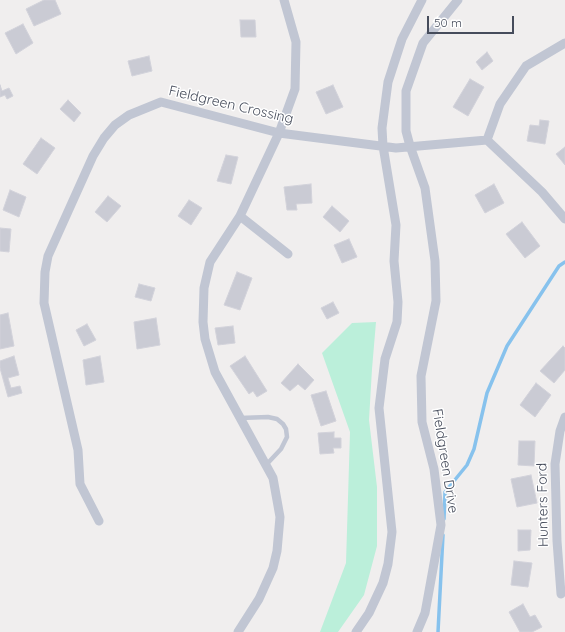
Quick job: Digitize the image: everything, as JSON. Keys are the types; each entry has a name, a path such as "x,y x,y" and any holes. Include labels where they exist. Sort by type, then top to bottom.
{"street":[{"path":"238,632 259,599 273,568 277,551 280,517 273,478 215,372 205,339 203,322 204,288 210,262 240,216 279,133 295,88 296,42 284,0"},
{"path":"356,632 369,613 383,583 392,538 380,408 385,359 397,322 398,302 394,261 396,225 383,146 382,128 388,82 402,39 422,0"},
{"name":"Fieldgreen Drive","path":"417,632 425,614 441,525 434,469 422,422 421,376 436,301 435,261 425,188 406,131 406,90 423,43 458,0"},
{"path":"565,43 526,66 500,104 487,140 542,192 565,219"},
{"name":"Fieldgreen Crossing","path":"98,521 80,484 78,450 44,303 44,272 48,256 93,156 104,138 115,125 129,115 161,102 279,133 396,148 487,140"},
{"path":"240,216 288,254"},
{"name":"Hunters Ford","path":"561,594 557,541 555,464 560,431 565,417"}],"lane":[{"path":"240,418 273,418 277,419 283,424 286,429 287,437 281,449 266,465"}],"green space":[{"path":"376,322 369,420 377,487 377,546 364,595 338,632 320,632 346,563 350,432 322,353 352,323"}],"building":[{"path":"44,0 55,0 61,14 34,26 26,9"},
{"path":"240,20 255,20 256,37 241,37"},
{"path":"23,24 33,43 16,54 5,33"},
{"path":"487,52 493,61 482,70 476,62"},
{"path":"149,56 152,71 132,76 128,61"},
{"path":"470,79 484,87 468,116 453,107"},
{"path":"0,85 2,91 9,88 13,96 7,99 5,95 0,97"},
{"path":"333,85 343,107 326,114 316,92"},
{"path":"68,100 81,113 74,122 60,109"},
{"path":"540,120 549,121 545,144 527,141 530,125 539,126"},
{"path":"41,138 55,148 37,174 23,164"},
{"path":"565,147 565,165 556,154"},
{"path":"226,155 238,157 231,184 217,181"},
{"path":"311,184 312,203 296,204 297,210 287,210 284,187"},
{"path":"494,184 504,203 485,213 475,195"},
{"path":"10,190 26,197 19,217 3,210"},
{"path":"108,196 121,206 107,222 95,212"},
{"path":"189,200 202,208 191,225 178,216"},
{"path":"332,206 349,221 340,232 323,217"},
{"path":"522,222 540,246 525,258 506,234"},
{"path":"0,228 11,229 9,252 0,251"},
{"path":"349,239 357,257 342,263 334,245"},
{"path":"237,272 252,278 240,310 224,305"},
{"path":"139,284 155,288 151,301 135,297"},
{"path":"333,302 339,313 327,319 321,308"},
{"path":"8,313 14,346 0,349 0,315"},
{"path":"156,318 160,345 137,349 134,322"},
{"path":"87,324 96,340 84,346 76,330"},
{"path":"233,326 235,343 218,345 215,328"},
{"path":"563,346 565,348 565,370 554,383 540,371"},
{"path":"14,356 19,375 8,378 11,388 20,386 22,393 8,397 0,368 0,361"},
{"path":"100,356 104,382 86,385 83,360"},
{"path":"245,356 267,391 257,397 253,391 249,394 230,366"},
{"path":"298,364 314,380 305,390 298,384 290,391 281,383"},
{"path":"536,383 551,395 535,417 520,405"},
{"path":"326,391 336,421 321,426 311,395"},
{"path":"334,432 334,438 341,438 341,448 333,448 334,453 320,454 318,433"},
{"path":"519,441 535,441 534,466 518,465"},
{"path":"531,475 537,503 517,507 511,479"},
{"path":"518,530 531,530 530,550 518,551"},
{"path":"514,561 532,563 528,587 511,585"},
{"path":"523,604 530,617 535,615 542,627 532,632 520,632 509,612"}],"waterway":[{"path":"444,519 445,492 467,465 474,449 487,393 507,346 559,266 565,262"},
{"path":"438,632 443,535"}]}
